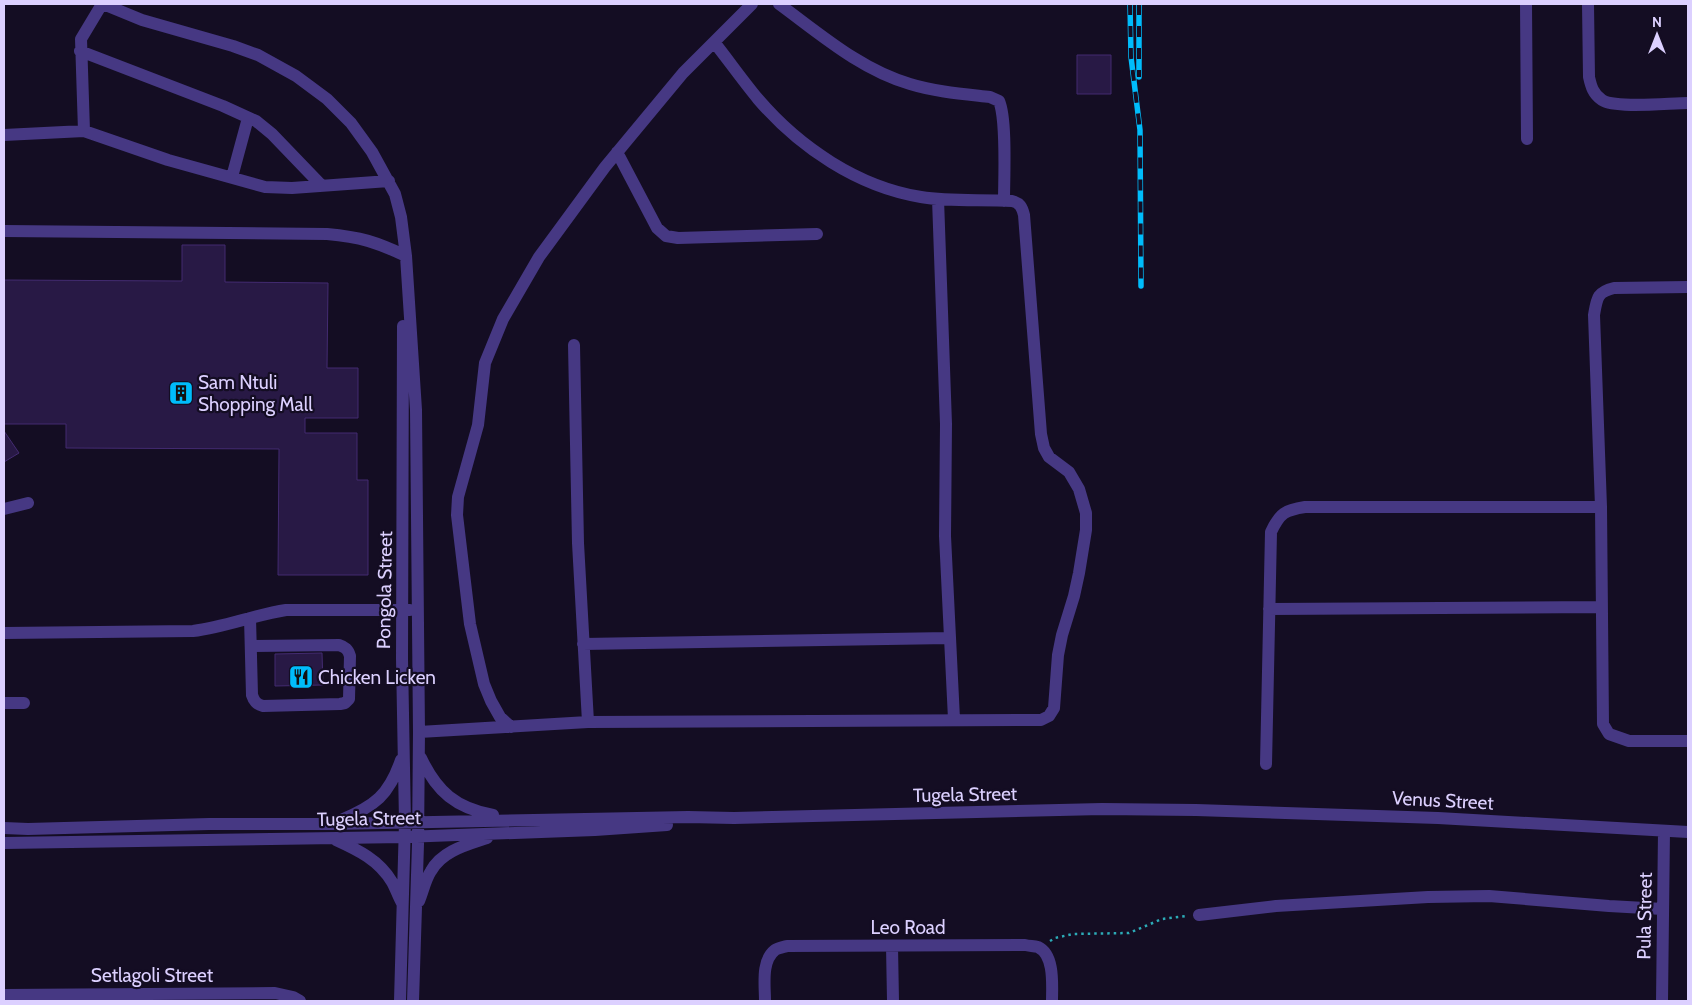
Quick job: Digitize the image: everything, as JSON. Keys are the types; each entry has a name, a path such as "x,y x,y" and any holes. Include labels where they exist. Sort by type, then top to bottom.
{"street":[{"path":"84,131 81,38 103,4"},
{"name":"Pongola Street","path":"103,4 142,20 258,55 296,76 327,98 351,123 372,152 395,194 401,217 406,256 415,377 419,732 411,822 404,837 410,909 413,1001"},
{"path":"511,727 500,717 491,702 484,684 470,624 457,515 458,497 478,426 485,363 500,328 539,257 617,152 683,72 752,4"},
{"path":"779,4 838,48 889,77 930,90 990,97 999,101 1003,131 1004,200"},
{"path":"1526,4 1527,139"},
{"path":"1588,4 1589,77 1593,91 1597,96 1603,101 1620,105 1688,103"},
{"path":"419,732 588,722 1041,720 1049,716 1054,708 1058,655 1074,596 1086,530 1086,513 1079,489 1069,472 1049,457 1044,448 1041,434 1024,215 1021,207 1017,202 1004,200 938,199 898,192 872,182 823,157 788,130 758,99 714,42"},
{"path":"80,51 256,121 272,134 322,186"},
{"path":"232,177 248,118"},
{"path":"4,135 84,131 168,160 265,187 283,188 389,181"},
{"path":"617,152 657,228 666,236 678,238 817,234"},
{"path":"938,199 946,424 945,536 954,719"},
{"path":"4,231 327,234 354,236 379,243 406,256"},
{"path":"1688,287 1614,288 1604,290 1598,296 1594,315 1601,507 1603,724 1609,734 1629,741 1688,741"},
{"name":"Pongola Street","path":"400,1001 418,835 411,822 404,752 403,324 408,299"},
{"path":"574,345 578,543 588,722"},
{"path":"4,508 28,503"},
{"path":"1266,764 1271,532 1278,518 1288,510 1305,507 1601,507"},
{"path":"1269,609 1601,608"},
{"path":"5,632 193,631 214,628 286,610 418,610"},
{"path":"250,618 252,695 253,700 257,704 263,706 340,704 345,703 349,698 351,693 350,656 344,646 251,646"},
{"path":"583,644 949,638"},
{"path":"4,703 24,703"},
{"path":"331,824 360,812 381,797 395,778 404,752"},
{"path":"418,754 429,777 441,791 459,804 483,813 514,820"},
{"name":"Tugela Street","path":"4,828 688,817 734,818 1102,809 1196,810"},
{"name":"Venus Street","path":"1196,810 1438,818 1688,832"},
{"name":"Tugela Street","path":"4,843 404,837 595,830 734,818"},
{"name":"Pula Street","path":"1662,1001 1664,831"},
{"path":"330,838 360,851 374,860 392,881 410,909 430,872 442,856 469,844 504,833"},
{"path":"1199,915 1276,906 1428,897 1489,896 1663,909"},
{"name":"Leo Road","path":"765,1001 765,970 768,959 776,949 787,946 1026,945 1038,948"},
{"path":"892,946 893,1001"},
{"path":"1038,948 1046,954 1051,969 1052,1001"},
{"name":"Setlagoli Street","path":"4,995 133,997 275,993 293,997 300,1001"}],"path":[{"path":"1038,948 1055,938 1073,934 1129,933 1162,919 1199,915"}],"building":[{"path":"1077,55 1111,55 1111,94 1077,94"},
{"name":"Sam Ntuli Shopping Mall","path":"182,245 225,245 225,282 328,283 327,368 358,368 358,418 305,418 305,433 357,433 357,480 368,480 368,575 278,575 279,449 66,448 66,424 4,424 4,280 182,281"},
{"path":"4,431 19,453 4,462"},
{"path":"322,653 323,685 275,686 275,654"}],"railway":[{"path":"1130,4 1131,57 1140,130 1141,286"},
{"path":"1139,4 1139,77"}],"place":[{"name":"Sam Ntuli Shopping Mall","path":"181,393"},
{"name":"Chicken Licken","path":"301,677"}]}
